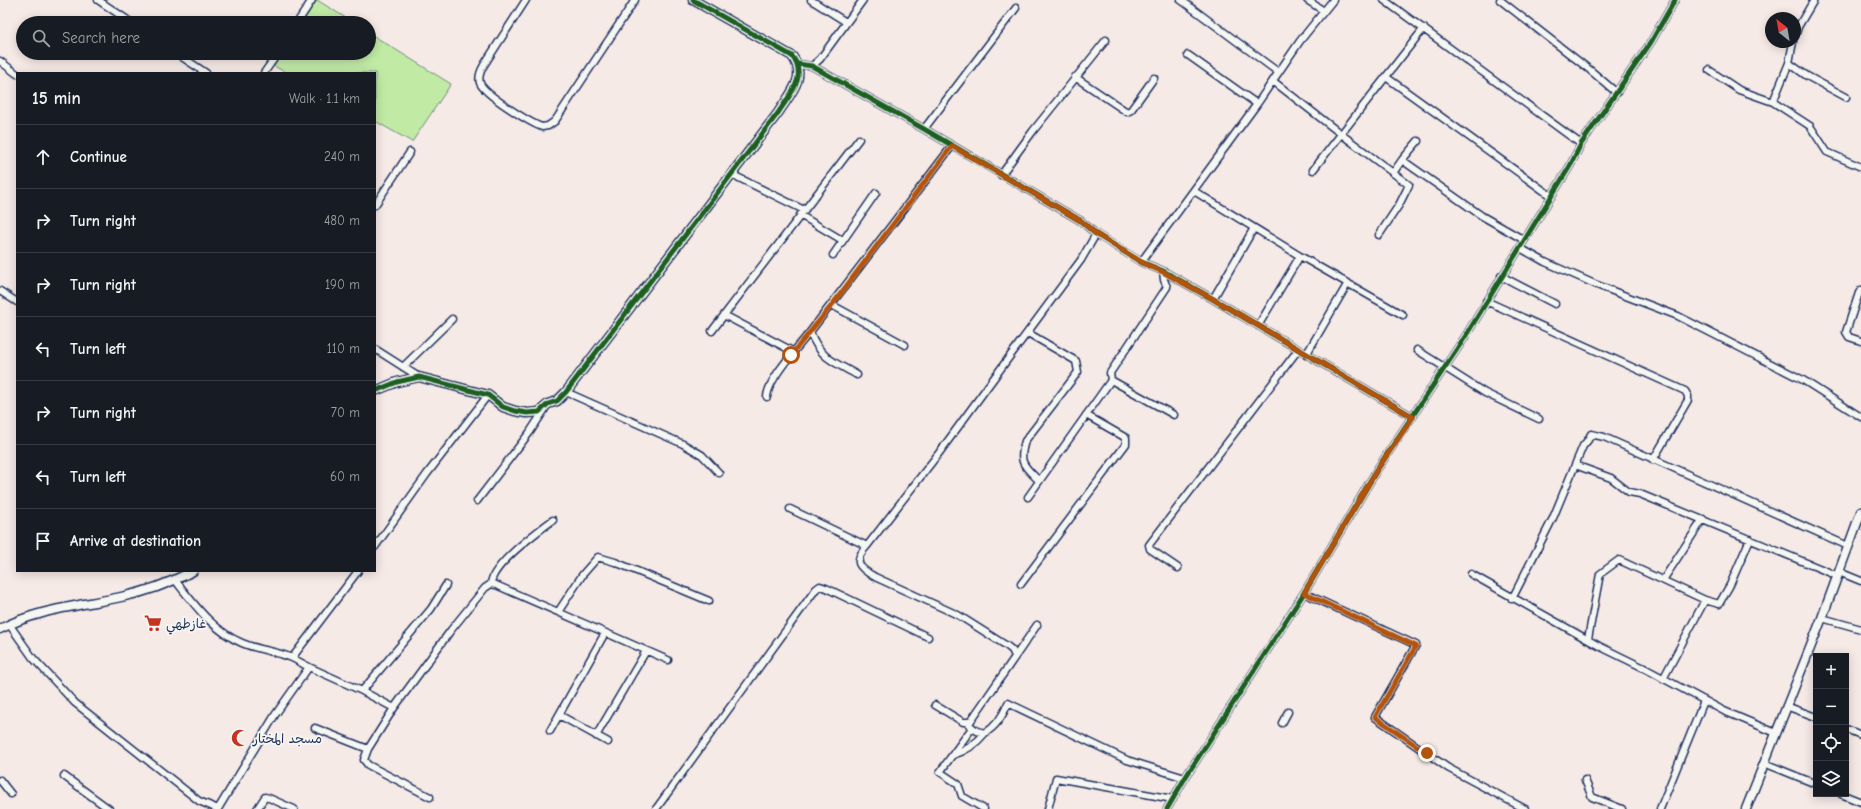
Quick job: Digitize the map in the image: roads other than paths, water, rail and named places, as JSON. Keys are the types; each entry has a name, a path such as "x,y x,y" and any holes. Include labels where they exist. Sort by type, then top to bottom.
{"street":[{"path":"98,0 122,16"},
{"path":"302,16 311,2 303,0"},
{"path":"526,0 484,65 479,76 480,82 489,94 542,127 548,126 555,121 635,0"},
{"path":"376,350 419,377 488,395 503,407 515,411 527,413 539,412 548,404 557,402 778,113 798,81 798,64 792,56 693,0"},
{"path":"811,0 846,22"},
{"path":"812,66 820,59 863,0"},
{"path":"1181,0 1278,72"},
{"path":"1307,0 1324,11"},
{"path":"1141,262 1257,104 1278,72 1333,0"},
{"path":"1384,0 1582,144"},
{"path":"1500,0 1590,70 1617,93"},
{"path":"1167,809 1185,778 1304,593 1378,468 1413,417 1520,248 1582,144 1651,42 1676,0"},
{"path":"1801,22 1814,0"},
{"path":"924,129 1016,8"},
{"path":"1313,170 1424,28"},
{"path":"1001,175 1075,77 1106,40"},
{"path":"1773,102 1789,63 1792,48"},
{"path":"1188,54 1257,104"},
{"path":"186,60 204,72"},
{"path":"265,72 273,60"},
{"path":"0,61 16,73"},
{"path":"1789,63 1807,76 1846,97"},
{"path":"798,64 812,66 924,129 1081,221 1096,234 1141,262 1213,299 1413,417"},
{"path":"1708,70 1739,90 1773,102 1810,126 1827,152 1861,167"},
{"path":"1075,77 1127,112 1131,110 1154,78"},
{"path":"1386,77 1551,196"},
{"path":"1273,81 1409,185 1399,205 1379,235"},
{"path":"712,331 859,138"},
{"path":"1393,173 1418,141"},
{"path":"767,397 768,389 794,352 832,305 952,146"},
{"path":"376,203 410,152"},
{"path":"1402,160 1482,216 1524,240"},
{"path":"731,174 802,213 842,240"},
{"path":"1194,191 1300,256 1403,315"},
{"path":"833,255 876,193"},
{"path":"1213,299 1254,228"},
{"path":"1015,656 1008,646 958,615 862,570 858,561 862,552 934,459 1028,333 1081,260 1096,234"},
{"path":"1520,248 1545,262 1597,285 1678,316 1803,380 1861,417"},
{"path":"1258,326 1300,256"},
{"path":"1028,497 1111,380 1110,373 1167,287 1163,272"},
{"path":"1501,276 1555,304"},
{"path":"1306,355 1348,283"},
{"path":"1861,290 1846,332 1849,337 1861,341"},
{"path":"0,291 16,301"},
{"path":"1486,301 1685,391 1688,396 1688,400 1653,460"},
{"path":"832,305 904,345"},
{"path":"724,314 794,352"},
{"path":"403,367 452,319"},
{"path":"810,332 816,347 822,355 857,375"},
{"path":"1028,333 1076,361 1078,372 1025,441 1021,454 1023,464 1039,480"},
{"path":"1178,568 1150,549 1149,545 1298,350"},
{"path":"1417,350 1486,393 1539,419"},
{"path":"376,391 397,382 419,377"},
{"path":"1111,380 1174,415"},
{"path":"566,392 684,444 702,455 719,473"},
{"path":"376,546 427,474 488,395"},
{"path":"477,501 530,432 548,404"},
{"path":"1021,584 1126,444 1126,438 1086,415"},
{"path":"1512,599 1553,518 1583,446 1591,434 1619,444 1848,546"},
{"path":"1575,465 1617,481 1629,492 1640,494 1750,539 1808,565 1861,581"},
{"path":"790,509 867,546"},
{"path":"1746,809 1822,618 1848,546 1859,521 1861,512"},
{"path":"491,584 491,579 496,570 523,543 553,520"},
{"path":"1663,580 1703,520"},
{"path":"1588,639 1600,574 1619,560 1705,600 1721,603 1750,539"},
{"path":"558,612 583,574 598,557 615,562 709,601"},
{"path":"0,629 36,614 122,597 175,580 191,572"},
{"path":"292,658 357,572"},
{"path":"1470,574 1512,599 1704,701 1740,719 1776,733"},
{"path":"175,580 208,619 227,635 241,643 263,651 292,658 394,708"},
{"path":"430,798 368,765 364,760 368,748 394,708 451,630 485,588 491,584 668,660"},
{"path":"362,691 431,609 446,585"},
{"path":"656,809 816,589 820,586 928,637"},
{"path":"1304,593 1416,646 1375,717 1448,768 1525,809"},
{"path":"1663,679 1705,600"},
{"path":"1822,618 1861,629"},
{"path":"9,624 33,658 75,703 199,801 218,809 275,715 308,667"},
{"path":"967,723 974,717 1037,625"},
{"path":"550,731 605,633"},
{"path":"596,736 646,651"},
{"path":"1660,809 1704,701"},
{"path":"953,755 966,751 996,725 1004,714 1008,703 1127,760 1185,778"},
{"path":"935,705 967,723 972,728 985,733"},
{"path":"1786,706 1813,716"},
{"path":"1282,723 1288,712"},
{"path":"559,715 608,742"},
{"path":"315,728 368,748"},
{"path":"972,728 940,772 958,784 962,796 984,809"},
{"path":"1849,730 1861,735"},
{"path":"1764,763 1813,783"},
{"path":"64,776 109,809"},
{"path":"1048,809 1056,778 1173,799"},
{"path":"0,780 11,794"},
{"path":"1584,780 1592,797 1622,809"},
{"path":"257,809 265,797 294,809"},
{"path":"1848,797 1861,802"}],"place":[{"name":"غازطهي","path":"153,623"},
{"name":"مسجد المختار","path":"240,738"}]}
